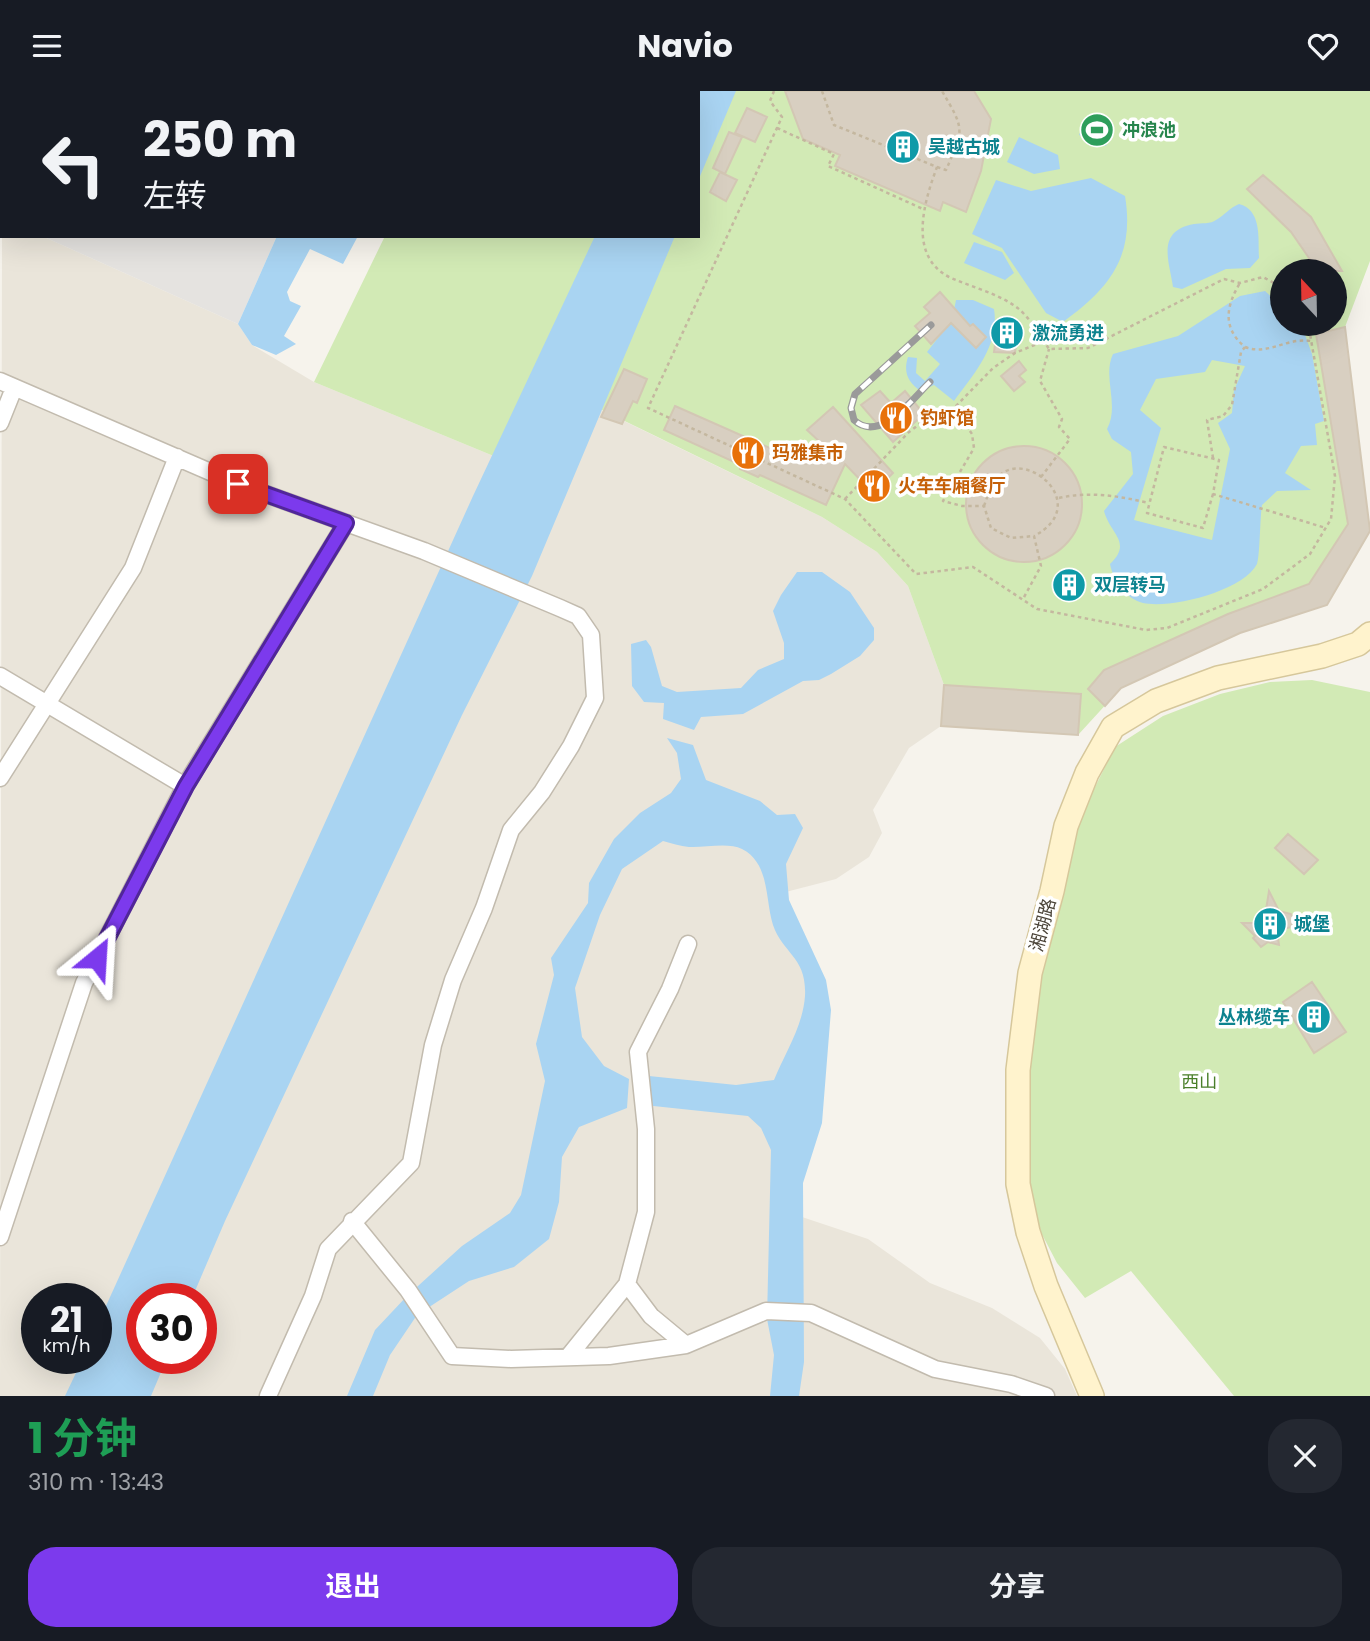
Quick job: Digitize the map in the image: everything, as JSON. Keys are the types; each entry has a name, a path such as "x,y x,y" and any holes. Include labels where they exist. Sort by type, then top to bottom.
{"main road":[{"name":"湘湖路","path":"1092,1396 1046,1286 1028,1232 1017,1184 1018,1070 1030,973 1066,826 1087,773 1113,727 1156,701 1218,678 1322,656 1358,644 1370,634"}],"street":[{"path":"0,423 7,385 238,484 432,554 578,616 591,635 595,698 571,747 542,792 511,830 484,908 453,980 437,1032 411,1163 352,1221 328,1249 313,1296 268,1396"},
{"path":"0,778 133,568 177,457"},
{"path":"0,1235 84,983 186,786 346,523"},
{"path":"0,675 186,786"},
{"path":"568,1357 627,1284 646,1212 646,1129 638,1052 670,989 688,944"},
{"path":"352,1221 408,1290 452,1356 511,1359 609,1356 686,1345 766,1311 811,1313 935,1369 1011,1384 1046,1396"},
{"path":"627,1284 651,1316 686,1345"}],"path":[{"path":"774,91 769,101 782,117 648,408 845,499 916,574 973,567 1037,609 1146,630 1167,628 1263,589 1310,554 1331,519 1335,476 1309,336"},
{"path":"822,91 834,125 946,170 961,135 960,120 942,91"},
{"path":"777,128 834,155 828,166 925,209"},
{"path":"937,167 921,231 931,262 949,277 1016,307 1049,349 1040,381 1062,419 1059,427 1070,439 1041,477"},
{"path":"1049,349 1088,348 1224,279 1240,283 1263,277 1270,281"},
{"path":"1240,283 1230,299 1227,313 1236,339 1245,347 1264,350 1298,339 1311,341"},
{"path":"845,499 909,432 930,416 954,408 993,368 1016,352 1044,341"},
{"path":"1213,458 1207,420 1223,415 1232,405 1241,352 1245,347"},
{"path":"954,408 972,434 974,448 943,502 962,506 984,506"},
{"path":"1164,447 1219,460 1213,494 1203,529 1147,513 1164,447"},
{"path":"1017,468 1041,477 1059,498 1058,513 1046,530 1034,536 1011,538 991,528 984,506 990,488 1001,474 1017,468"},
{"path":"1213,494 1325,528"},
{"path":"1059,498 1073,495 1117,496 1149,503"},
{"path":"1023,599 1041,566 1034,536"}],"shaded area":[{"path":"2,238 46,238 238,324 252,345 314,382 530,471 136,1283 126,1283 126,1303 112,1332 112,1283 21,1283 21,1374 92,1374 81,1396 0,1396"},
{"path":"46,238 276,238 238,324"},
{"path":"591,405 822,517 877,552 908,586 944,685 941,726 909,748 873,810 882,833 869,857 836,879 778,894 815,993 784,1211 868,1239 930,1283 992,1308 1040,1338 1065,1369 1077,1396 135,1396 145,1374 217,1374 217,1283 187,1283"}],"green space":[{"path":"700,91 1370,91 1370,261 1348,319 1348,259 1270,259 1270,336 1346,336 1370,531 1327,604 1240,633 1121,688 1078,735 941,726 944,685 908,586 877,552 822,517 567,393 530,471 314,382 384,238 700,238"},
{"name":"西山","path":"1312,680 1370,692 1370,1396 1234,1396 1131,1271 1085,1298 1057,1263 1034,1219 1026,1160 1026,1083 1039,977 1076,825 1115,747 1163,716 1220,694 1270,682"}],"water":[{"path":"700,91 736,91 700,176"},
{"name":"冲浪池","path":"1087,116 1114,125 1106,146 1079,135"},
{"path":"1019,137 1058,155 1060,169 1034,174 1007,162"},
{"path":"1091,178 1125,196 1126,236 1122,253 1106,283 1063,322 1046,313 1002,248 972,234 996,180 1031,191"},
{"path":"1239,204 1252,212 1255,218 1259,258 1250,268 1226,269 1182,289 1173,287 1168,248 1174,233 1194,224 1214,221"},
{"path":"276,238 357,238 343,264 310,249 287,292 290,301 301,306 284,336 296,344 276,355 252,345 238,324"},
{"path":"594,238 674,238 532,576 462,715 198,1283 126,1283 126,1374 160,1374 151,1396 65,1396 75,1374 112,1374 112,1293 473,496"},
{"path":"974,242 1002,252 1014,273 1005,280 964,263"},
{"path":"1265,291 1270,296 1270,336 1305,336 1312,354 1324,421 1315,424 1317,445 1301,446 1285,473 1311,490 1277,491 1262,505 1257,564 1249,574 1222,590 1205,596 1171,603 1143,603 1121,588 1110,564 1120,550 1120,544 1104,511 1133,474 1131,452 1112,439 1107,429 1112,410 1110,363 1113,354 1178,336 1240,296","holes":["1212,360 1245,366 1234,390 1232,413 1218,423 1230,449 1212,540 1134,520 1161,428 1140,410 1156,379 1205,372"]},
{"path":"956,300 973,300 994,309 995,322 984,358 954,401 934,385 921,391 910,381 906,368 908,357 917,358 916,373 925,381 940,364 927,352 952,320"},
{"path":"797,572 822,572 850,592 874,628 874,640 860,656 819,680 803,681 743,714 701,717 694,730 663,719 664,703 644,702 632,686 631,644 646,640 651,647 662,686 677,692 741,688 758,670 784,659 784,643 773,611"},
{"path":"667,738 693,745 706,780 760,801 777,815 795,814 803,828 786,864 789,900 826,980 831,1010 822,1123 803,1183 804,1362 799,1396 770,1396 774,1355 767,1319 771,1150 761,1128 748,1116 644,1105 649,1076 736,1085 774,1080 801,1018 805,983 798,964 777,935 762,873 751,855 730,846 689,847 663,841 622,869 600,915 575,988 582,1037 604,1066 629,1079 627,1108 579,1127 562,1157 559,1202 549,1239 514,1267 469,1281 417,1315 390,1355 373,1396 347,1396 375,1330 407,1296 462,1246 510,1213 521,1195 545,1081 536,1044 554,975 551,958 588,903 589,883 614,839 640,813 671,793 681,779 677,753"}],"building":[{"name":"吴越古城","path":"785,91 974,91 991,119 981,171 966,212 943,202 940,211 835,166 840,155 803,139"},
{"path":"747,108 767,117 755,142 735,133"},
{"path":"729,132 742,137 725,174 713,168"},
{"path":"720,172 737,180 726,201 710,192"},
{"path":"1263,175 1311,217 1335,259 1310,259 1291,232 1247,189"},
{"path":"940,292 970,326 973,324 986,337 976,348 951,323 931,344 915,326 930,313 924,307"},
{"path":"998,321 1019,323 1015,353 994,352"},
{"path":"1316,336 1346,336 1370,531 1327,605 1240,633 1121,688 1105,706 1088,689 1104,670 1228,614 1309,584 1348,524"},
{"path":"1019,361 1026,370 1019,376 1025,382 1014,391 1001,376"},
{"path":"624,369 647,379 637,403 633,401 622,424 601,417"},
{"name":"钓虾馆","path":"880,391 891,403 905,391 924,414 893,442 861,405"},
{"name":"玛雅集市","path":"675,406 806,464 821,443 807,430 833,407 893,473 873,493 845,464 826,505 760,475 758,477 740,469 741,465 664,430"},
{"path":"1024,446 1046,450 1065,463 1078,482 1082,504 1078,526 1065,545 1046,558 1024,562 1002,558 983,545 970,526 966,504 970,482 983,463 1002,450"},
{"name":"双层转马","path":"1069,574 1076,577 1079,584 1076,591 1069,594 1062,591 1059,584 1062,577"},
{"path":"944,685 1081,694 1078,735 941,726"},
{"path":"1288,834 1318,860 1304,874 1275,848"},
{"name":"城堡","path":"1269,891 1279,911 1291,914 1294,922 1291,927 1277,931 1279,945 1268,942 1261,947 1253,938 1255,936 1242,923 1253,923 1266,910"},
{"name":"丛林缆车","path":"1312,982 1346,1032 1314,1053 1283,1002"}],"railway":[{"path":"930,382 905,408 885,423 874,427 864,426 854,420 851,408 855,394 931,325"}],"place":[{"name":"冲浪池","path":"1097,130"},
{"name":"吴越古城","path":"903,147"},
{"name":"激流勇进","path":"1007,333"},
{"name":"钓虾馆","path":"896,418"},
{"name":"玛雅集市","path":"748,453"},
{"name":"火车车厢餐厅","path":"874,486"},
{"name":"双层转马","path":"1069,585"},
{"name":"城堡","path":"1270,924"},
{"name":"丛林缆车","path":"1314,1017"}],"route":[{"path":"97,958 186,786 346,523 238,484"}]}
